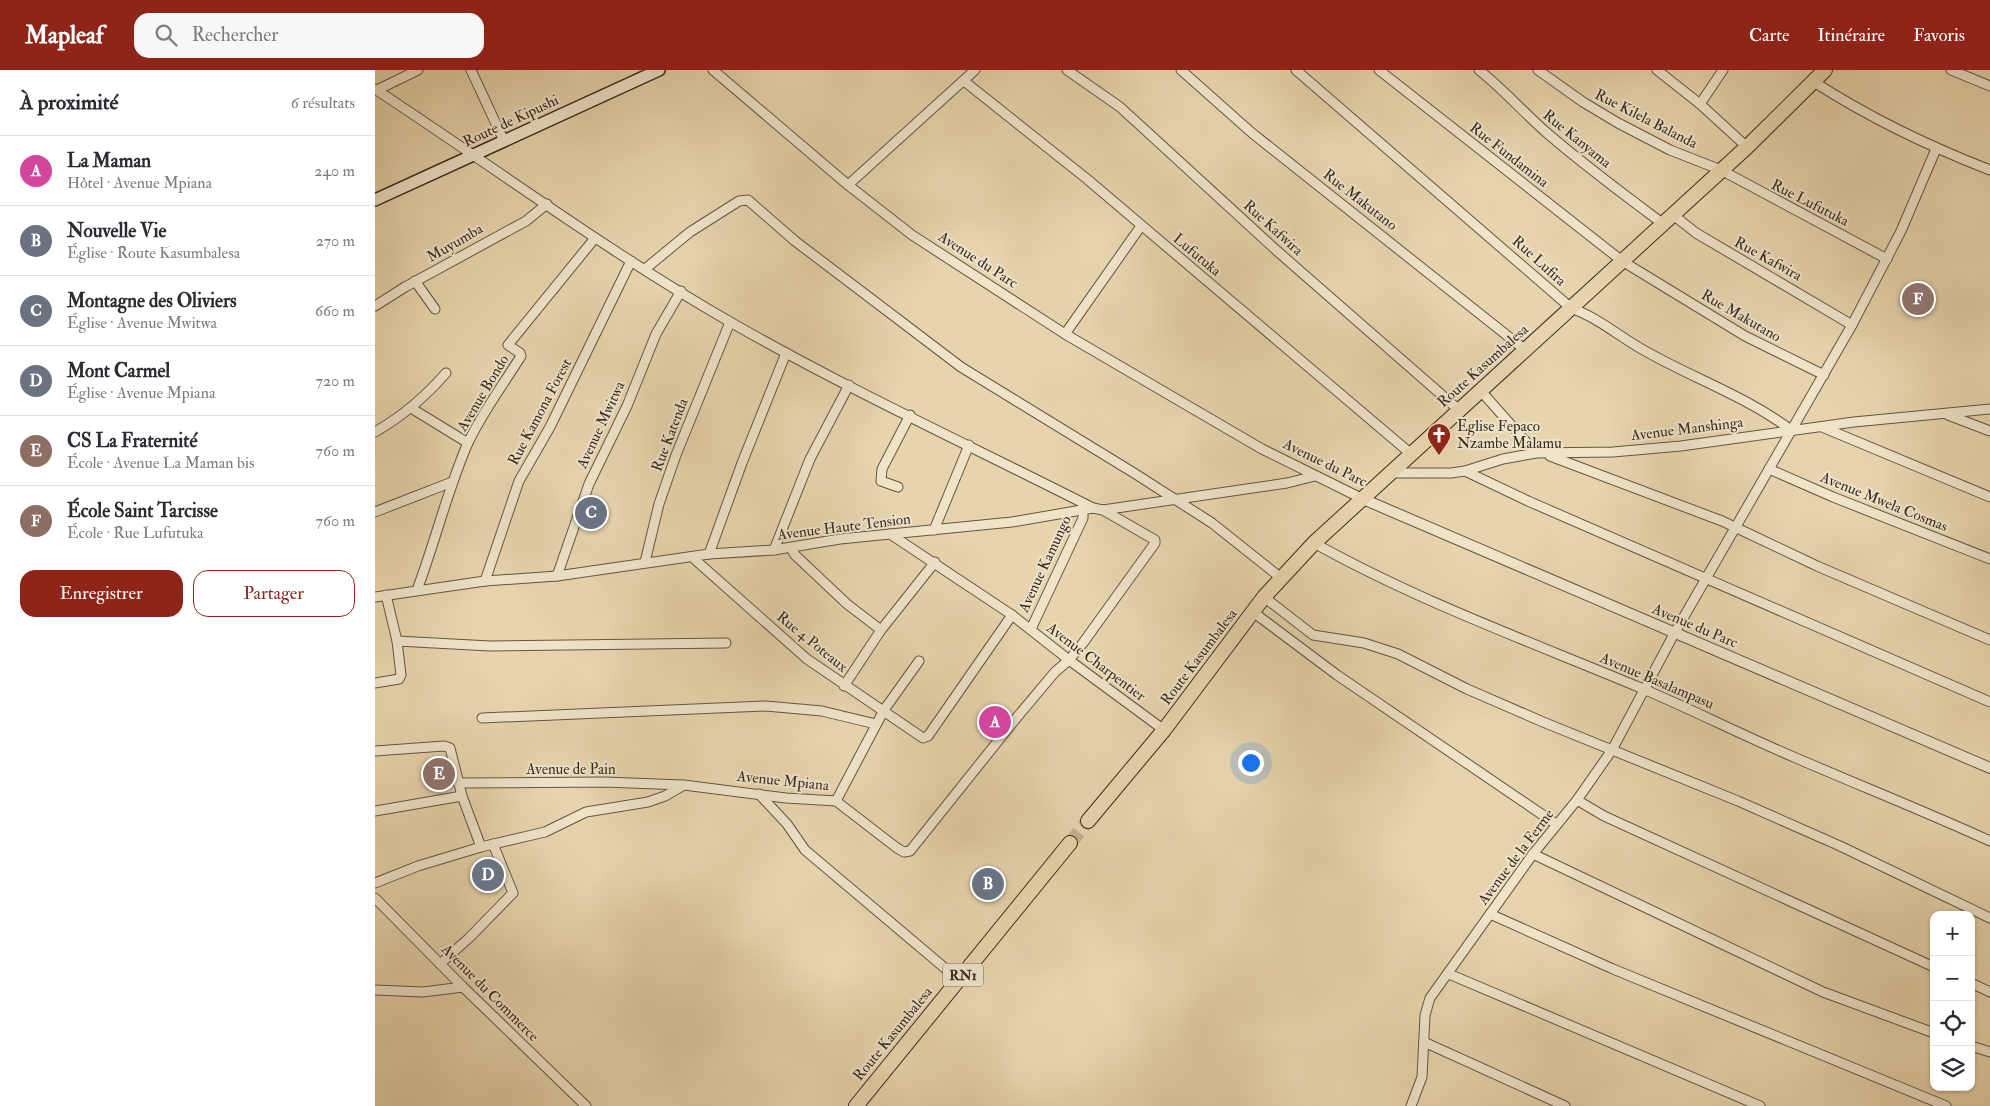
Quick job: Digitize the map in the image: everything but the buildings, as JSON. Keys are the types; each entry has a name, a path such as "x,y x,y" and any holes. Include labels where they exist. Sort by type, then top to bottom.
{"highway":[{"name":"Route Kasumbalesa","path":"1088,821 1164,730 1264,597 1314,543 1410,453 1747,147 1825,70"},
{"name":"Route Kasumbalesa","path":"856,1106 1069,844"}],"main road":[{"name":"Route de Kipushi","path":"375,200 659,70"}],"street":[{"path":"376,90 418,70"},
{"path":"471,70 504,141"},
{"name":"Avenue du Parc","path":"713,70 848,185 912,235 1065,334 1315,476 1363,499 1674,634 1990,768"},
{"path":"848,185 975,70"},
{"name":"Rue Kafwira","path":"1067,70 1120,107 1276,250 1459,410"},
{"name":"Rue Makutano","path":"1181,70 1252,134 1524,349"},
{"name":"Rue Lufira","path":"1296,70 1571,308 1588,314 1653,356 1751,403 1791,430"},
{"name":"Rue Fundamina","path":"1379,70 1622,261"},
{"name":"Rue Kanyama","path":"1479,70 1497,84 1525,114 1549,135 1662,224"},
{"name":"Rue Kilela Balanda","path":"1538,70 1583,102 1618,123 1670,150 1721,170"},
{"path":"1657,70 1700,104 1747,147"},
{"path":"1700,104 1723,70"},
{"path":"1951,70 1990,86"},
{"name":"Lufutuka","path":"964,81 1087,179 1410,453"},
{"path":"1814,82 1874,118 1936,149 1990,170"},
{"path":"376,90 595,238 730,322 786,353 1093,508"},
{"name":"Avenue de la Ferme","path":"1411,1106 1422,1077 1425,1015 1430,998 1533,854 1577,800 1612,750 1674,634 1852,325 1914,203 1936,149"},
{"name":"Rue Lufutuka","path":"1721,170 1887,259"},
{"path":"645,269 690,232 739,201 748,200 795,241 961,367 1134,472 1212,523 1281,578"},
{"name":"Muyumba","path":"375,306 415,281 526,221 547,204"},
{"name":"Rue Kafwira","path":"1672,214 1713,243 1852,325"},
{"path":"1065,334 1141,226"},
{"name":"Avenue Bondo","path":"417,590 433,548 452,482 468,443 521,356 520,353 508,345 595,238"},
{"name":"Rue Kamona Forest","path":"485,581 519,481 550,427 631,261"},
{"name":"Rue Makutano","path":"1622,261 1745,336 1824,375"},
{"path":"415,281 435,309"},
{"name":"Avenue Mwitwa","path":"557,576 589,484 627,406 656,334 681,291"},
{"name":"Rue Katenda","path":"645,562 659,504 673,463 730,322"},
{"path":"709,554 742,463 786,353"},
{"path":"375,432 411,408 446,373"},
{"path":"774,550 810,459 849,385"},
{"path":"1480,390 1541,454 1736,528 1817,566 1990,640"},
{"path":"411,408 468,443"},
{"name":"Avenue Manshinga","path":"1389,473 1422,474 1465,471 1503,459 1541,454 1613,452 1681,446 1791,430 1990,409"},
{"path":"1945,414 1990,431"},
{"path":"898,487 881,481 880,476 909,415"},
{"path":"1820,427 1990,497"},
{"path":"934,530 969,445"},
{"name":"Avenue Mwela Cosmas","path":"1769,469 1833,498 1990,559"},
{"path":"1465,471 1528,501 1990,702"},
{"name":"Avenue Haute Tension","path":"375,597 485,581 557,576 709,554 774,550 840,539 1012,522 1093,508 1103,510 1287,483 1315,476"},
{"path":"375,512 452,482"},
{"name":"Avenue Kamungo","path":"1031,629 1083,518 1083,510"},
{"name":"Avenue Mpiana","path":"684,785 836,801 897,848 904,852 910,851 1018,716 1062,664 1069,660 1140,568 1155,543 1155,540 1103,510"},
{"name":"Avenue Charpentier","path":"889,534 935,562 1012,615 1164,730"},
{"name":"Avenue Basalampasu","path":"1314,543 1367,572 1438,604 1644,689 1788,755 1883,793 1990,841"},
{"path":"791,548 795,556 847,604 881,630"},
{"name":"Rue 4 Poteaux","path":"692,557 807,659 923,738 928,736 1012,615"},
{"path":"844,686 881,630 935,562"},
{"path":"375,683 399,679 397,642 386,595"},
{"path":"1264,597 1313,635 1364,643 1398,654 1467,689 1840,846 1990,918"},
{"path":"1253,612 1337,675 1556,824"},
{"path":"397,642 490,646 726,644"},
{"path":"836,801 884,710 919,661"},
{"path":"483,718 766,706 822,711 876,724"},
{"path":"375,751 448,747 462,796 481,847"},
{"name":"Avenue de Pain","path":"458,783 604,782 684,785"},
{"path":"375,883 417,866 481,847 545,832 586,812 657,799 684,785"},
{"path":"759,794 787,824 805,850 959,980"},
{"path":"375,811 462,796"},
{"path":"1577,800 1613,820 1930,965"},
{"path":"441,964 513,893 493,844"},
{"path":"1533,854 1823,992 1930,1032"},
{"name":"Avenue du Commerce","path":"375,898 584,1105"},
{"path":"1490,914 1613,969 1946,1106"},
{"path":"1449,974 1760,1106"},
{"path":"1975,985 1990,992"},
{"path":"375,990 423,992 463,987"},
{"path":"1424,1042 1565,1106"},
{"path":"1975,1047 1990,1052"}],"tunnel":[{"path":"1070,843 1088,821"}],"place":[{"name":"École Saint Tarcisse","path":"1918,299"},
{"name":"Eglise Fepaco Nzambe Malamu","path":"1439,456"},
{"name":"Montagne des Oliviers","path":"591,513"},
{"name":"La Maman","path":"995,722"},
{"name":"CS La Fraternité","path":"439,774"},
{"name":"Mont Carmel","path":"488,875"},
{"name":"Nouvelle Vie","path":"988,884"}]}
